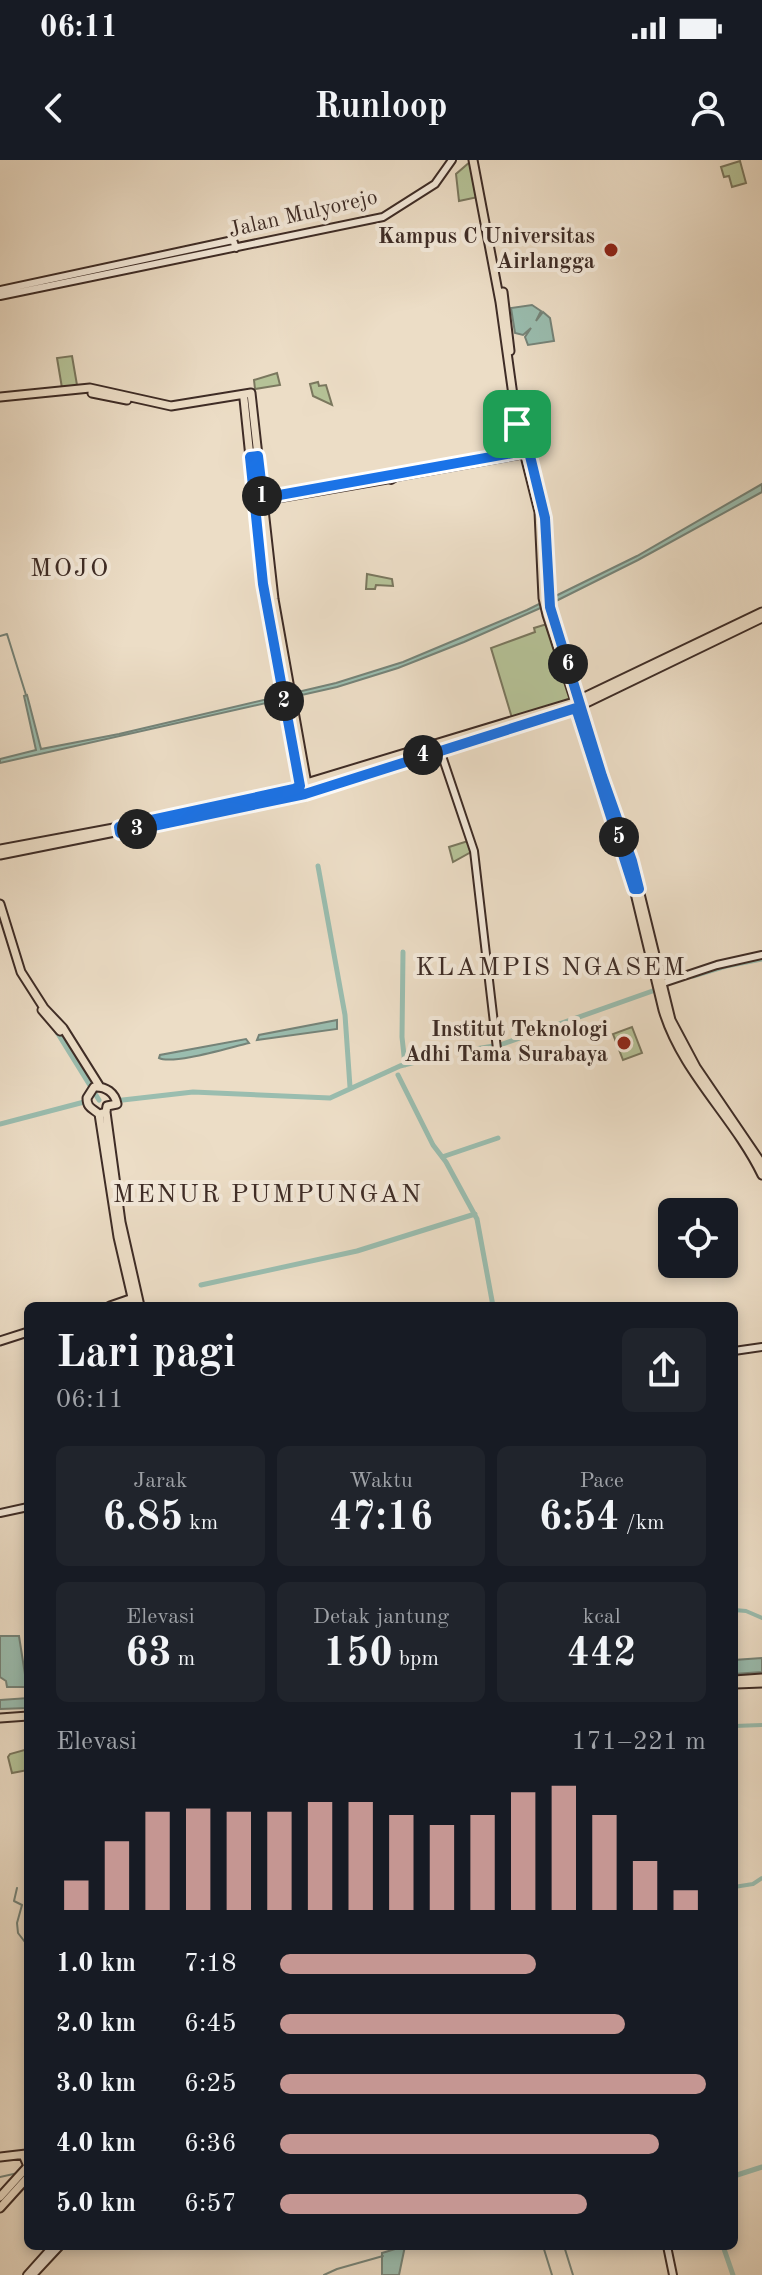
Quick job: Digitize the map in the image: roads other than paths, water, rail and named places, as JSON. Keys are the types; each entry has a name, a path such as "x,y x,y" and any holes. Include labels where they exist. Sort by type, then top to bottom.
{"main road":[{"name":"Jalan Mulyorejo","path":"0,293 383,217 432,186 452,160"},
{"path":"476,160 524,453 534,482"},
{"path":"0,293 235,244"},
{"path":"0,399 76,391 163,409 249,396 270,600 303,788"},
{"path":"520,424 540,518 547,603 637,891 660,987 679,1036 707,1087 762,1164"},
{"path":"263,500 524,453"},
{"path":"254,456 263,500 260,513"},
{"path":"547,603 553,618 558,654 577,704"},
{"path":"1,850 122,830 231,806 303,788 511,725 577,704 762,612"},
{"path":"751,620 762,618"},
{"path":"375,767 443,753 511,725"},
{"path":"443,753 476,863 496,1047"},
{"path":"0,907 19,968 72,1046 95,1088 111,1092 116,1101 117,1104 107,1106 102,1113 118,1237 133,1302"},
{"path":"660,987 717,965 762,955"},
{"path":"95,1088 87,1102 102,1113 133,1302"},
{"path":"713,1094 762,1175"},
{"path":"0,1343 24,1335"},
{"path":"738,1351 762,1347"},
{"path":"0,1513 24,1508"},
{"path":"738,1682 762,1681"},
{"path":"0,1718 24,1716"},
{"path":"0,2157 24,2156"},
{"path":"0,2197 24,2178"},
{"path":"0,2208 24,2178"},
{"path":"27,2275 49,2250"},
{"path":"33,2275 56,2250"},
{"path":"668,2250 673,2275"}],"waterway":[{"path":"264,239 328,225"},
{"path":"197,252 249,241"},
{"path":"0,636 7,634 26,695"},
{"path":"318,866 345,1015 350,1087"},
{"path":"403,952 402,1037 405,1065"},
{"path":"693,976 762,959"},
{"path":"457,1052 500,1045 661,988"},
{"path":"55,1029 99,1100"},
{"path":"114,1101 193,1092 330,1098 400,1066 442,1055"},
{"path":"398,1075 433,1145 446,1162 477,1219 492,1302"},
{"path":"0,1124 88,1101"},
{"path":"442,1157 498,1138"},
{"path":"201,1285 357,1251 475,1214"},
{"path":"738,1610 762,1618"},
{"path":"738,1726 762,1725"},
{"path":"738,1886 753,1884 762,1878"},
{"path":"17,1888 14,1901 22,1905 17,1923 18,1933 24,1941"},
{"path":"738,2175 762,2167"},
{"path":"0,2177 18,2173"},
{"path":"544,2250 552,2275"},
{"path":"565,2250 573,2275"},
{"path":"724,2250 733,2275"},
{"path":"324,2275 383,2256"}],"place":[{"name":"Kampus C Universitas Airlangga","path":"611,250"},
{"name":"Institut Teknologi Adhi Tama Surabaya","path":"624,1043"}],"district":[{"name":"MOJO","path":"70,569"},
{"name":"KLAMPIS NGASEM","path":"551,968"},
{"name":"MENUR PUMPUNGAN","path":"268,1195"}]}
